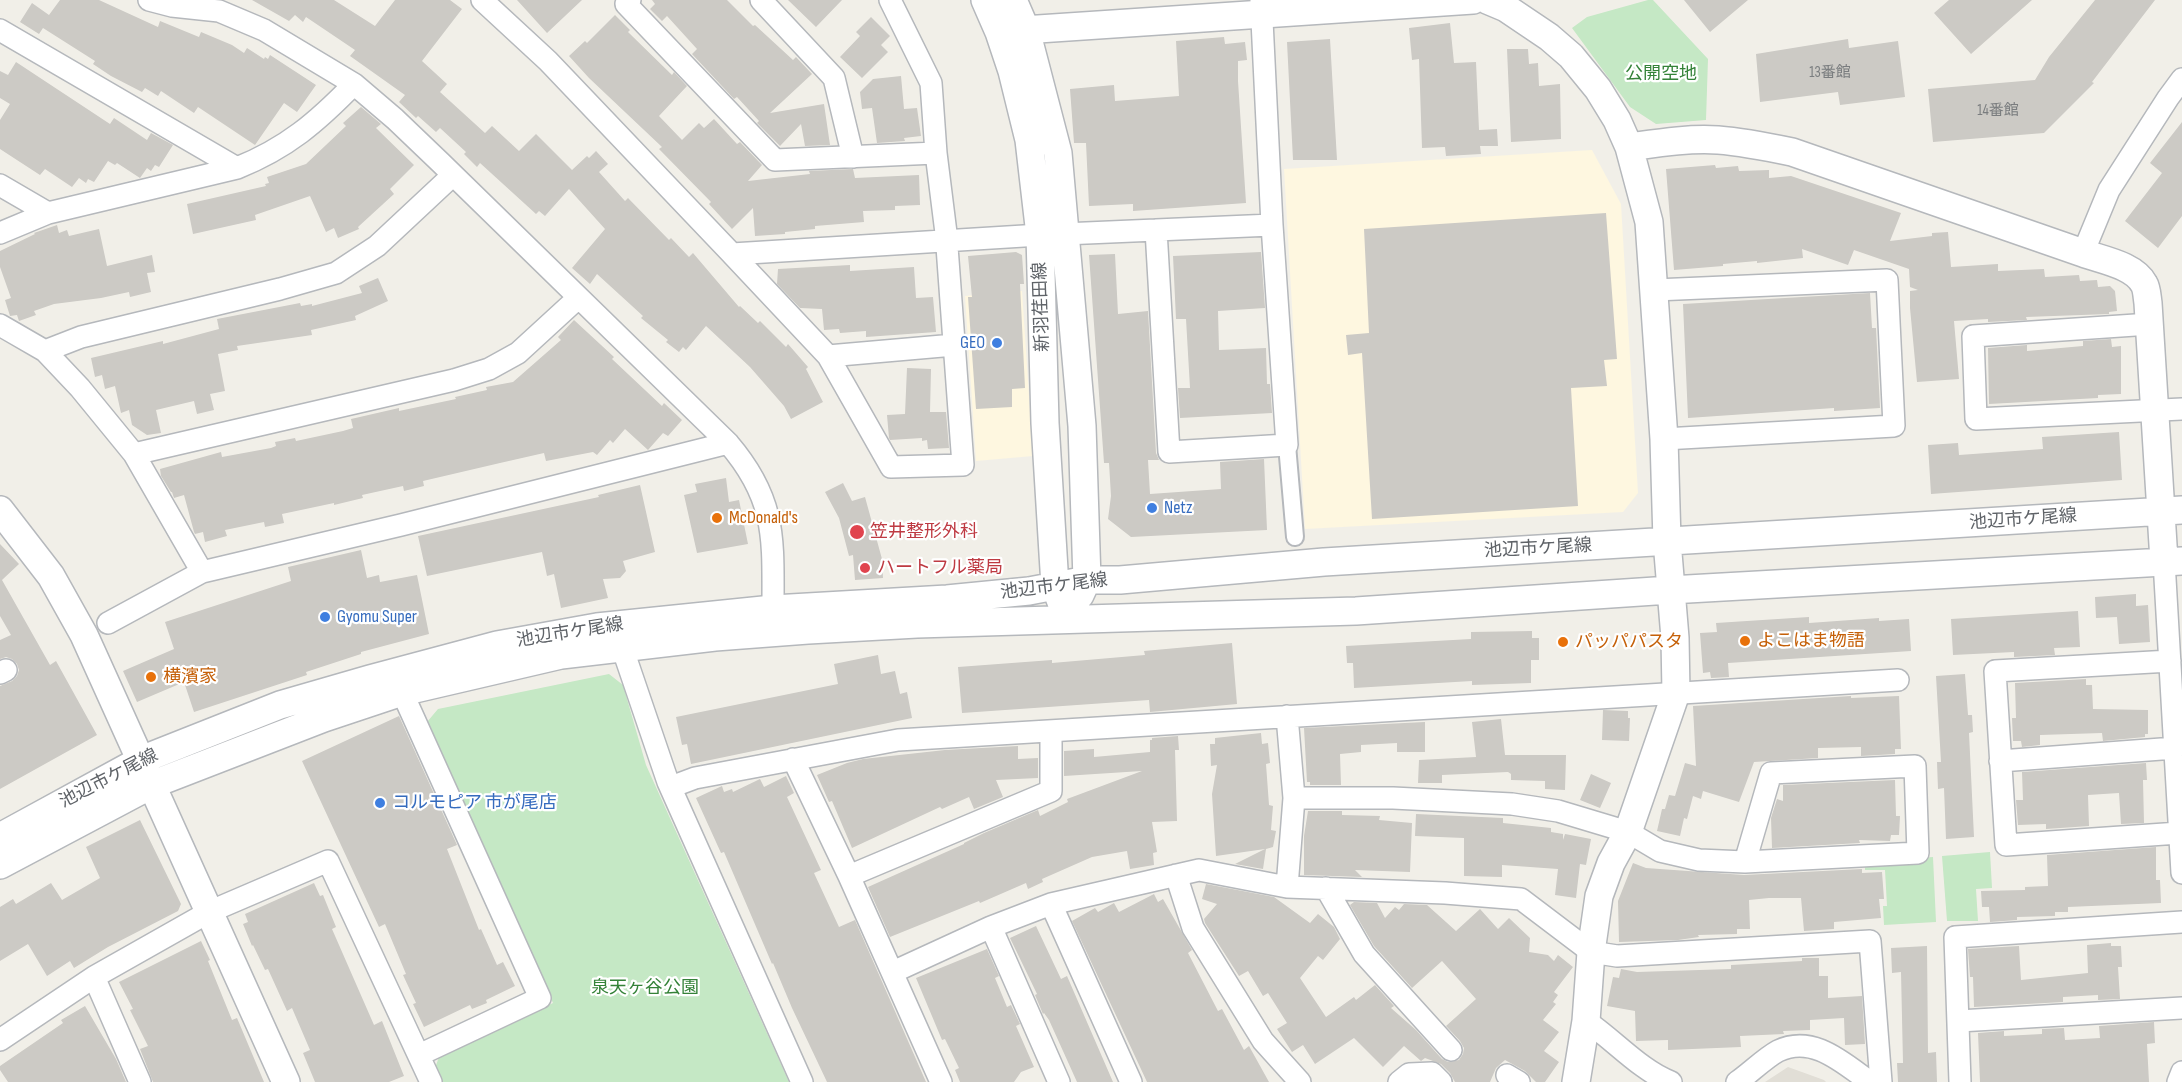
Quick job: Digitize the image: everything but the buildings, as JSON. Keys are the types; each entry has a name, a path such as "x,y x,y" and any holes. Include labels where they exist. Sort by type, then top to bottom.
{"street":[{"path":"149,0 172,6 219,11 264,30 354,84 395,119 728,443 744,461 762,497 771,523 773,609"},
{"path":"482,0 548,61 828,356 891,467 963,465 931,83 890,0"},
{"path":"630,0 626,4 775,160 936,153"},
{"path":"760,0 834,78 853,157"},
{"name":"新羽荏田線","path":"985,0 999,32 1016,85 1053,235 1082,426 1087,580"},
{"name":"新羽荏田線","path":"1012,0 1026,30 1058,153 1045,423 1056,586 1068,620"},
{"path":"999,32 1261,8 1473,0"},
{"path":"1487,0 1506,8 1571,56 1599,89 1617,120 1629,147 1649,222 1655,290 1664,439 1667,541 1675,638 1676,693 1628,832 1611,863 1599,896 1591,952 1586,1021 1576,1082"},
{"path":"1261,8 1272,225 1295,537"},
{"path":"0,30 237,168"},
{"path":"2083,253 2109,190 2182,79"},
{"path":"0,233 48,213 237,168 264,158 320,119 354,84"},
{"path":"1629,147 1716,140 1757,144 1792,152 2125,268 2138,275 2146,285 2154,411 2171,510 2173,561 2170,662 2182,873"},
{"path":"45,351 81,337 280,289 336,273 377,246 453,175"},
{"path":"0,185 48,213"},
{"path":"732,254 1272,225"},
{"path":"1156,230 1169,452 1287,445"},
{"path":"1655,290 1887,280 1894,426 1664,439"},
{"path":"134,454 454,380 489,369 518,353 578,298"},
{"path":"2150,324 1973,336 1976,419 2182,409"},
{"path":"0,325 45,351 80,388 134,454 202,572"},
{"path":"828,356 954,345"},
{"path":"108,622 202,572 728,443"},
{"path":"0,510 51,576 84,635 286,1082"},
{"name":"池辺市ケ尾線","path":"0,837 146,773 280,705 497,645 597,627 773,609 947,599 1029,591 1087,580 1120,580 1324,562 2040,520 2171,510"},
{"name":"池辺市ケ尾線","path":"0,865 146,773 402,692 561,655 715,637 808,630 928,624 1356,611 2173,561"},
{"path":"1068,620 1087,580"},
{"path":"622,647 671,787 802,1082"},
{"path":"2170,662 1995,670 2000,761 2006,845 2180,833"},
{"path":"671,787 695,778 898,740 1898,680"},
{"path":"402,692 540,998 419,1055"},
{"path":"1287,716 1294,798 1287,887"},
{"path":"849,876 1052,790 1051,732"},
{"path":"2000,761 2175,748"},
{"path":"793,759 893,972 941,1082"},
{"path":"1294,798 1393,798 1512,804 1558,811 1628,832 1660,851 1699,860 1745,862 1918,853 1915,766 1770,773 1745,862"},
{"path":"0,1040 94,977 209,912 328,861 431,1082"},
{"path":"893,972 991,927 1051,904 1198,870 1287,887 1445,893 1521,899 1591,952 1617,956 1870,941 1881,1082"},
{"path":"1176,875 1193,928 1263,1041 1300,1082"},
{"path":"1326,888 1364,954 1451,1050"},
{"path":"1051,904 1131,1082"},
{"path":"1960,1082 1955,937 2182,922"},
{"path":"991,927 1059,1082"},
{"path":"94,977 140,1082"},
{"path":"1959,1021 2182,1008"},
{"path":"1586,1021 1607,1035 1634,1059 1671,1082"},
{"path":"1737,1082 1778,1051 1802,1045 1821,1049 1870,1082"},
{"path":"2178,1082 2182,1072"},
{"path":"1400,1082 1409,1074 1432,1073 1441,1082"}],"shaded area":[{"path":"1592,150 1621,204 1638,493 1623,512 1305,529 1284,169"},
{"path":"1022,291 1033,456 976,461 965,296"},
{"path":"1788,1067 1824,1080 1826,1082 1765,1082"}],"green space":[{"name":"公開空地","path":"1653,0 1708,59 1706,120 1656,124 1630,107 1572,28 1587,17"},
{"name":"泉天ヶ谷公園","path":"609,674 623,685 646,765 789,1082 442,1082 435,1068 439,1057 553,1003 427,722 438,709"},
{"path":"1990,852 1992,888 1976,889 1978,921 1947,921 1942,856"},
{"path":"1933,857 1936,922 1884,925 1883,906 1887,906 1885,870 1865,870 1865,861"}],"place":[{"name":"GEO","path":"997,343"},
{"name":"Netz","path":"1152,508"},
{"name":"McDonald's","path":"717,518"},
{"name":"笠井整形外科","path":"857,532"},
{"name":"ハートフル薬局","path":"865,568"},
{"name":"Gyomu Super","path":"325,617"},
{"name":"よこはま物語","path":"1745,641"},
{"name":"パッパパスタ","path":"1563,642"},
{"name":"横濱家","path":"151,677"},
{"name":"コルモピア 市が尾店","path":"380,803"}]}
